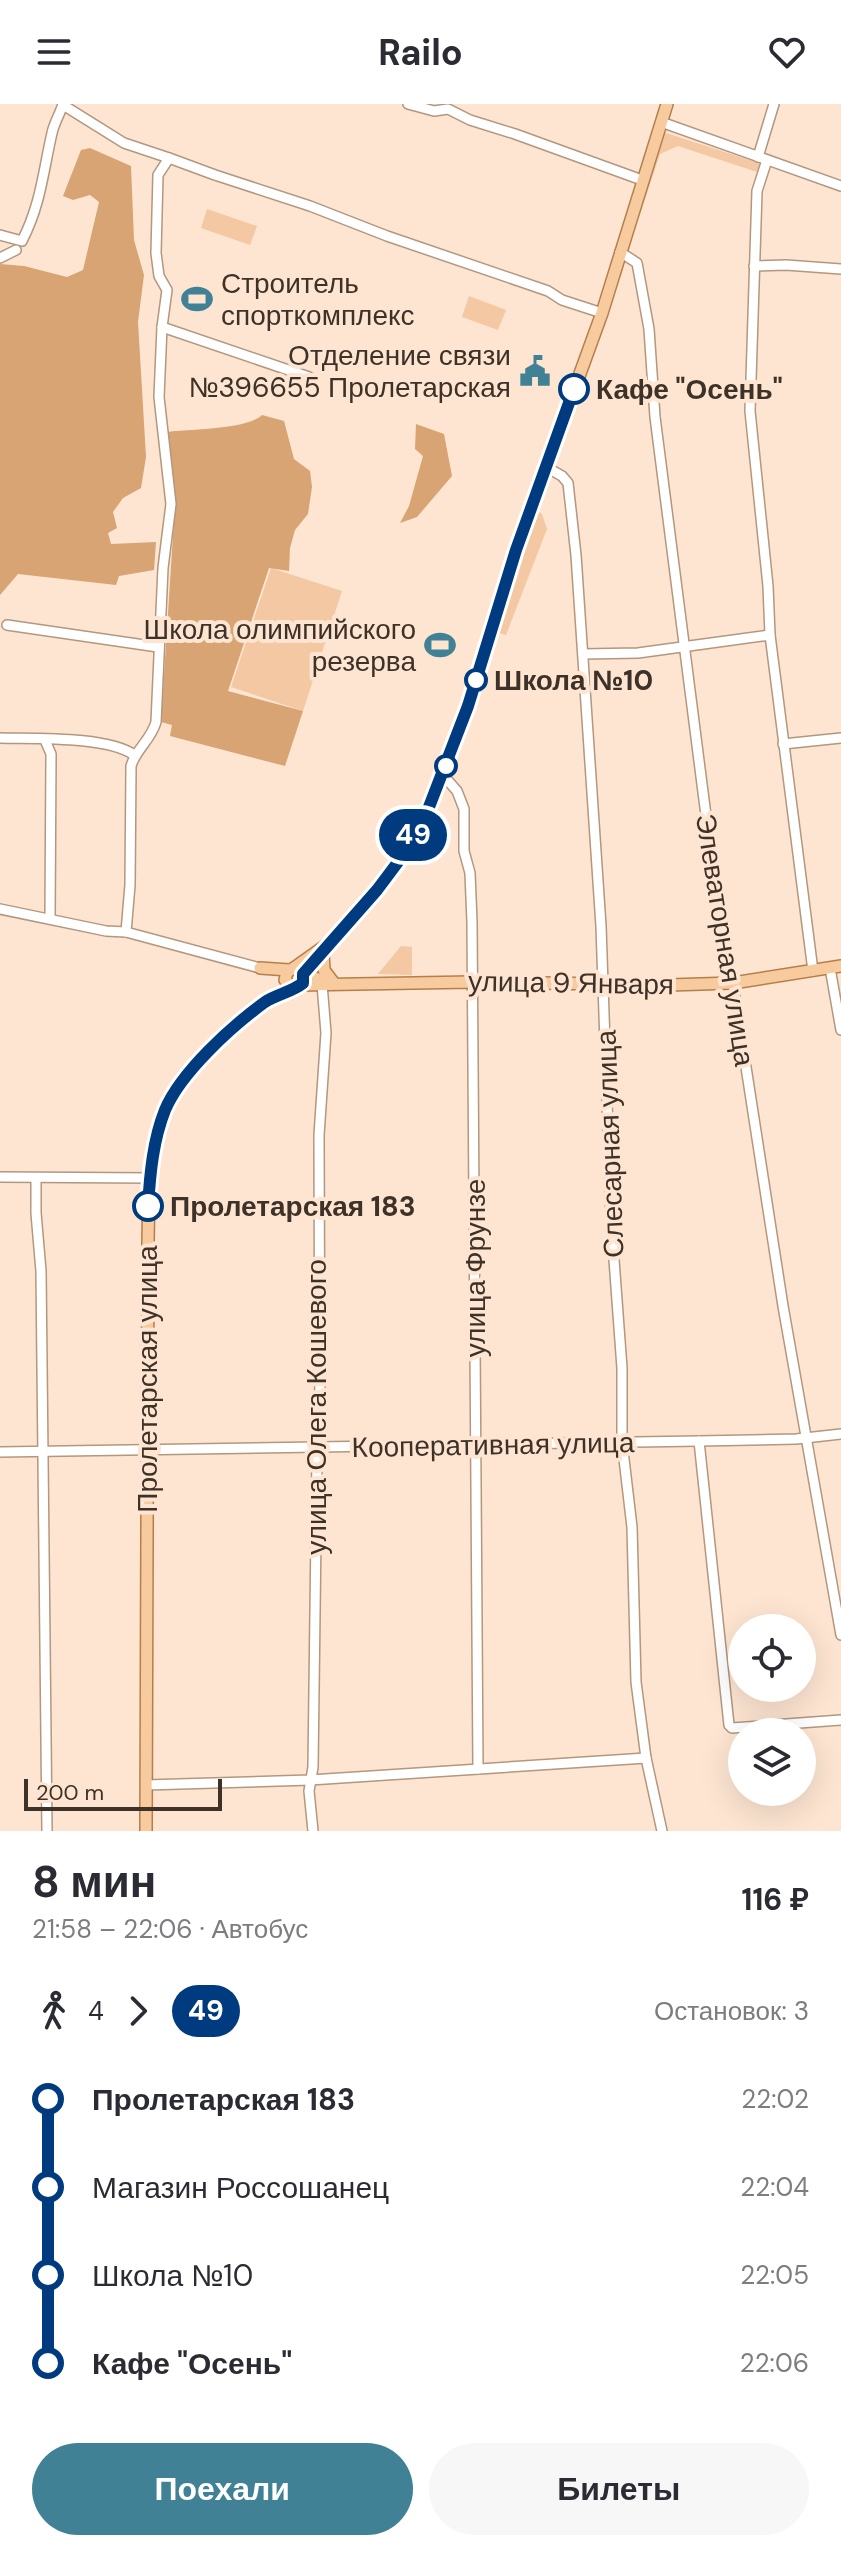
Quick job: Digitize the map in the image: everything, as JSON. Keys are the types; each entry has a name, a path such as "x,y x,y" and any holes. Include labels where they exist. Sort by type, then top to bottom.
{"main road":[{"path":"333,983 324,970 326,948 401,858 424,820 443,775 468,706 516,550 602,313 667,104"},
{"name":"Пролетарская улица","path":"146,1831 150,1178 158,1130 166,1107 178,1087 207,1054 326,948"},
{"name":"улица 9 Января","path":"260,968 333,983 669,985 733,983 836,967"}],"street":[{"path":"408,104 434,111 448,109 470,120 642,180"},
{"path":"774,104 757,191 750,411 770,635 813,971"},
{"path":"0,235 22,241 28,230 44,182 52,130 63,105 124,143 310,206 602,313"},
{"path":"661,122 841,186"},
{"path":"126,932 130,885 129,785 134,755 152,734 156,722 163,568 171,504 159,397 167,290 159,276 156,253 158,175 169,158"},
{"path":"0,258 16,250"},
{"name":"Элеваторная улица","path":"620,252 637,263 649,329 655,417 719,917 733,983 805,1438 841,1635"},
{"path":"754,266 841,269"},
{"path":"162,327 309,377"},
{"name":"Слесарная улица","path":"546,467 568,483 583,654 602,983 611,1219 622,1368 622,1442 632,1527 636,1682 646,1758 662,1831"},
{"path":"7,625 158,647"},
{"path":"583,654 614,655 770,635"},
{"path":"0,738 61,739 118,747 134,755"},
{"path":"783,744 841,738"},
{"path":"45,740 51,754 50,918"},
{"name":"улица Фрунзе","path":"443,775 457,791 464,809 464,851 470,873 472,922 478,1769"},
{"path":"0,909 106,931 126,932 260,968"},
{"path":"836,967 841,1030"},
{"name":"улица Олега Кошевого","path":"313,1831 310,1780 313,1767 319,1448 318,1177 326,1033 333,983"},
{"path":"0,1177 150,1178"},
{"path":"36,1178 41,1271 47,1831"},
{"name":"Кооперативная улица","path":"0,1452 699,1441 841,1434"},
{"path":"699,1441 729,1725 732,1728 841,1720"},
{"path":"146,1785 310,1780 646,1758"}],"shaded area":[{"path":"663,132 768,166 766,175 678,146 660,154 637,223 631,222"},
{"path":"90,148 131,166 134,240 144,275 138,322 146,457 141,488 123,498 113,512 117,528 108,533 111,544 156,542 154,570 119,576 116,585 18,574 0,595 0,264 24,266 67,277 83,270 99,202 90,195 73,200 63,196 81,150"},
{"path":"207,209 257,226 250,245 201,228"},
{"path":"469,296 506,310 498,330 462,317"},
{"path":"262,415 284,421 294,459 310,471 312,487 308,514 295,530 290,548 289,571 269,568 228,691 303,711 285,766 170,736 172,725 161,722 175,504 167,432 244,424"},
{"path":"416,424 444,434 452,476 417,517 400,523 409,506 423,456 415,449"},
{"path":"533,509 542,514 547,529 506,635 496,632"},
{"path":"271,568 342,591 303,711 231,687"},
{"path":"401,946 412,947 412,975 378,974"}],"bus line":[{"name":"49","path":"148,1206 158,1130 166,1107 178,1087 207,1054 266,1001 303,983 303,974 377,890 424,820 468,706 516,550 574,389"}],"place":[{"name":"Строитель спорткомплекс","path":"197,299"},
{"name":"Отделение связи №396655 Пролетарская","path":"535,371"},
{"name":"Кафе \"Осень\"","path":"574,389"},
{"name":"Школа олимпийского резерва","path":"440,645"},
{"name":"Школа №10","path":"476,680"},
{"name":"Пролетарская 183","path":"148,1206"}]}
